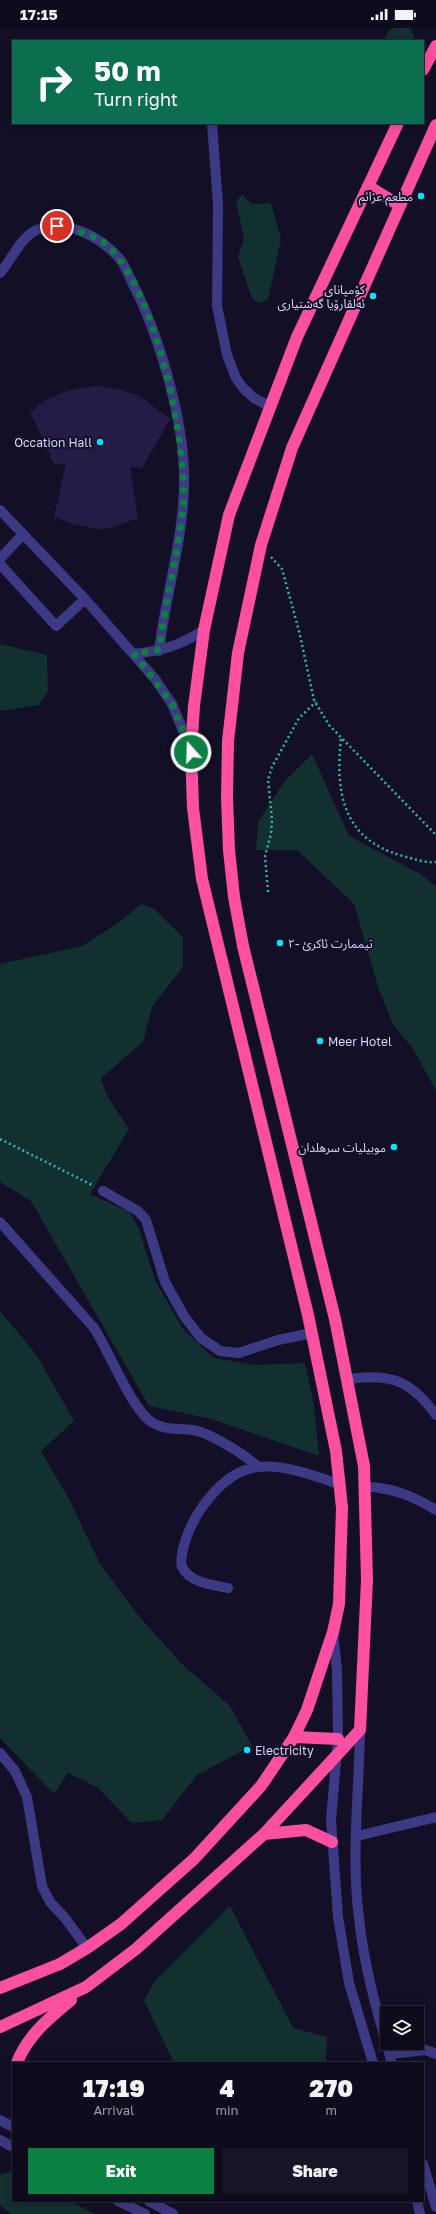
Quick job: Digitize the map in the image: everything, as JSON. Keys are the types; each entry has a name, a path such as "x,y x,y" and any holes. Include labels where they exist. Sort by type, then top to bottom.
{"highway":[{"path":"424,68 436,46"},
{"path":"0,1988 60,1964 87,1948 121,1924 194,1859 261,1786 294,1737 307,1710 333,1632 339,1604 341,1560 341,1485 312,1333 202,879 193,808 191,752 194,706 204,630 229,515 297,338 398,124"},
{"path":"17,2062 22,2049 42,2025 86,1986 136,1949 264,1834 360,1730 367,1580 366,1487 364,1466 348,1379 252,988 234,897 227,798 228,741 238,653 261,545 292,448 399,205 436,125"},
{"path":"368,186 399,205"},
{"path":"294,1737 338,1739"},
{"path":"264,1834 306,1830 332,1842"},
{"path":"0,2027 86,1986"}],"street":[{"path":"212,124 218,205 217,306 227,355 236,378 243,388 254,398 271,406"},
{"path":"0,273 23,242 36,231 57,226 77,230 100,240 121,260 139,296 156,338 171,392 184,470 183,507 174,573 162,627 159,650"},
{"path":"0,510 24,534 134,654 172,704 191,752"},
{"path":"0,559 24,534"},
{"path":"0,564 56,626 85,600"},
{"path":"134,654 182,644 204,630"},
{"path":"103,1191 138,1211 146,1220 165,1282 184,1316 201,1338 220,1351 229,1354 239,1353 278,1340 312,1333"},
{"path":"0,1222 94,1328 104,1343 126,1389 152,1423 164,1428 199,1432 249,1458 258,1467"},
{"path":"348,1379 372,1375 389,1377 406,1385 420,1397 436,1416"},
{"path":"228,1588 203,1583 190,1576 182,1567 181,1557 186,1537 200,1509 232,1477 248,1469 258,1467 276,1468 310,1475 341,1485"},
{"path":"366,1487 379,1487 398,1492 436,1510"},
{"path":"333,1632 337,1670 338,1754 330,1820 338,1917 349,1983 373,2062"},
{"path":"360,1730 356,1878 359,1925 370,1986 391,2059 426,2050 436,2054"},
{"path":"0,1753 15,1771 27,1797 42,1886 50,1902 65,1918 87,1948"},
{"path":"357,1836 436,1817"},
{"path":"0,2120 12,2126"},
{"path":"0,2140 12,2146"},
{"path":"0,2148 12,2146"},
{"path":"424,2167 436,2207"},
{"path":"120,2202 145,2214"},
{"path":"151,2202 173,2214"},
{"path":"417,2202 420,2214"}],"path":[{"path":"261,545 282,569 316,702 329,725 436,835"},
{"path":"268,892 265,856 272,819 268,780 272,767 299,718 316,702"},
{"path":"341,738 338,765 342,798 352,824 369,841 390,852 429,863 436,862"},
{"path":"0,1139 103,1191"}],"green space":[{"path":"395,28 410,28 414,35 412,40 384,40 389,31"},
{"path":"242,195 252,204 271,203 281,239 268,300 258,303 252,298 238,257 244,239 236,201"},
{"path":"0,644 47,655 48,692 39,705 0,711"},
{"path":"312,754 349,836 422,875 436,887 436,1091 414,1050 394,1026 379,990 354,904 297,850 256,850 258,822 284,782"},
{"path":"141,904 154,909 183,937 183,967 152,1007 143,1042 101,1078 107,1096 129,1129 90,1194 130,1212 139,1229 155,1280 183,1329 214,1358 255,1365 305,1363 314,1405 319,1456 212,1419 149,1406 31,1201 0,1182 0,964 82,946 117,924"},
{"path":"0,1311 36,1354 74,1421 41,1451 69,1499 100,1564 137,1614 183,1665 230,1706 252,1746 197,1775 162,1820 132,1823 97,1787 68,1773 54,1794 0,1738"},
{"path":"230,1906 293,2028 327,2037 326,2062 174,2062 144,2001 154,1982"},
{"path":"9,2172 12,2174 12,2202 71,2202 95,2214 11,2214 0,2205 0,2175"}],"building":[{"name":"Occation Hall","path":"99,386 118,389 138,395 170,419 142,468 130,467 138,518 111,528 99,529 72,524 54,517 66,464 54,464 30,412 45,401 61,393 79,388"}],"place":[{"name":"مطعم عزائم","path":"421,196"},
{"name":"کۆمپانای ئەلڤارۆیا گەشتیاری","path":"373,296"},
{"name":"Occation Hall","path":"100,442"},
{"name":"تيممارت ئاكرئ -٢","path":"280,943"},
{"name":"Meer Hotel","path":"320,1041"},
{"name":"موبيليات سرهلدان","path":"394,1147"},
{"name":"Electricity","path":"247,1750"}],"route":[{"path":"57,226 77,230 100,240 121,260 139,296 156,338 171,392 179,430 184,470 183,507 174,573 162,627 159,650 134,654 155,679 172,704 191,752"}]}
